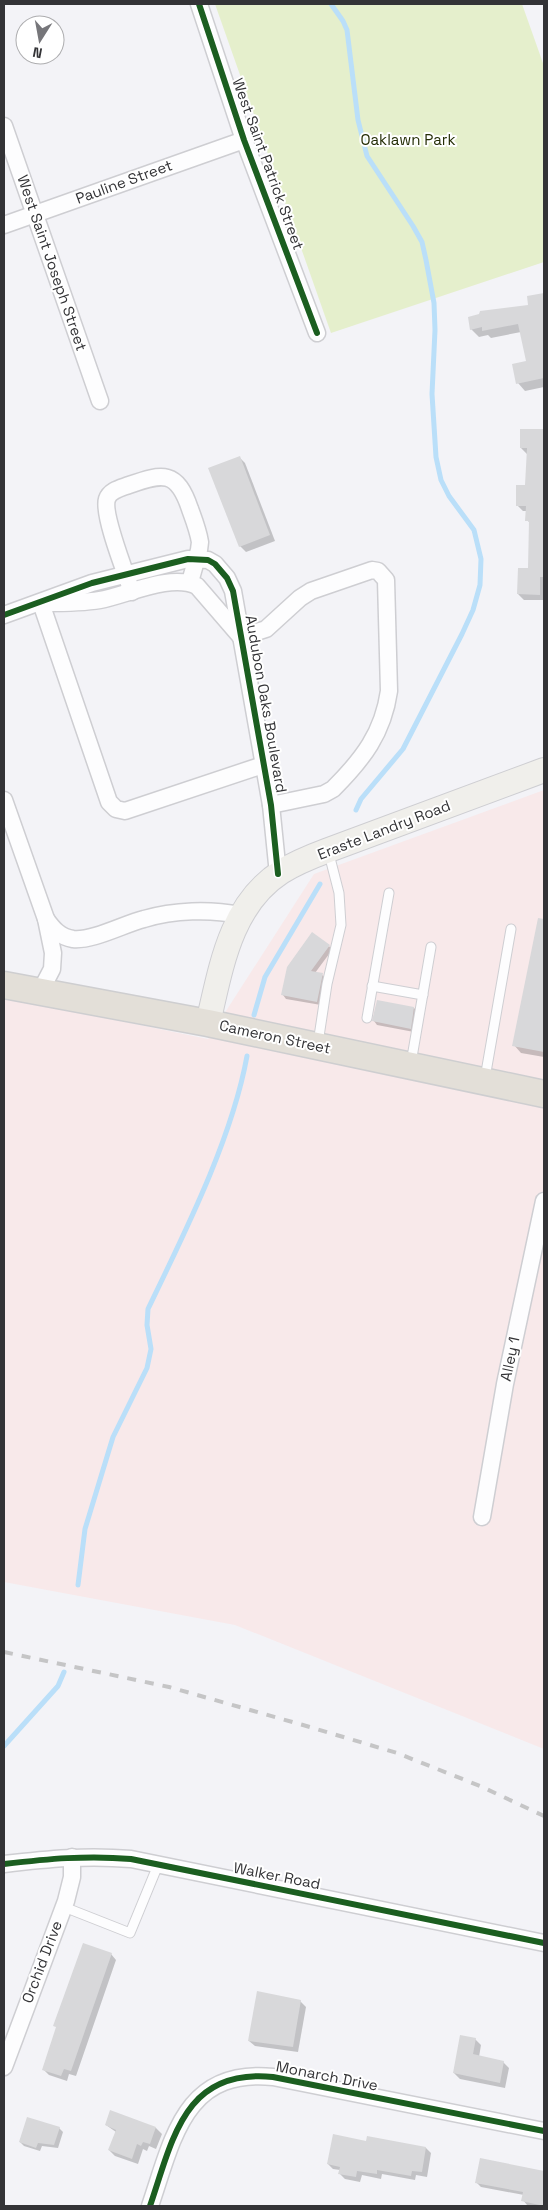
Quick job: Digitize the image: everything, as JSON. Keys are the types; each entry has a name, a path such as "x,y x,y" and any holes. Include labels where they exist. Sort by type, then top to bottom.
{"main road":[{"name":"Cameron Street","path":"4,985 208,1023 544,1094"}],"street":[{"name":"West Saint Patrick Street","path":"199,4 244,140 317,332"},
{"name":"West Saint Joseph Street","path":"4,126 100,401"},
{"name":"Pauline Street","path":"4,225 244,140"},
{"path":"41,603 70,604 99,600 132,592 174,581 190,582 199,550 199,534 185,493 176,481 166,477 152,477 116,490 107,498 107,514 132,592"},
{"path":"4,614 41,603 64,592 126,574 197,558"},
{"name":"Audubon Oaks Boulevard","path":"197,558 208,560 215,564 227,578 233,591 271,805 278,874"},
{"path":"241,637 266,629 300,598 311,591 372,570 378,571 386,580 389,691 387,707 376,738 333,789 324,794 271,805"},
{"name":"Audubon Oaks Boulevard","path":"190,582 197,586 241,637"},
{"name":"Audubon Oaks Boulevard","path":"41,603 108,802 116,809 125,811 263,765"},
{"name":"Eraste Landry Road","path":"208,1023 220,972 240,915 257,892 278,874 295,864 328,850 544,770"},
{"path":"4,800 46,919 53,962 49,976 40,992"},
{"path":"46,919 56,932 63,936 77,939 145,918 167,914 216,912 240,915"},
{"name":"Alley 1","path":"482,1517 505,1384 544,1201"},
{"name":"Walker Road","path":"4,1864 96,1856 158,1865 544,1943"},
{"name":"Orchid Drive","path":"4,2066 64,1907 72,1877 72,1857"},
{"name":"Monarch Drive","path":"150,2206 169,2151 190,2107 212,2087 222,2081 240,2077 273,2077 544,2130"}],"lane":[{"path":"317,1046 327,984 341,925 339,893 328,850"},
{"path":"367,1018 389,892"},
{"path":"484,1081 511,929"},
{"path":"411,1066 431,947"},
{"path":"372,986 423,995"},
{"path":"64,1907 130,1933 158,1865"}],"shaded area":[{"path":"544,790 544,1749 235,1625 4,1582 4,997 208,1039 314,874"}],"green space":[{"name":"Oaklawn Park","path":"215,4 522,4 544,66 544,262 331,333"}],"building":[{"path":"544,293 544,378 516,384 512,364 526,361 518,324 482,331 482,327 470,330 468,317 479,314 480,311 528,305 527,296"},
{"path":"520,429 544,429 544,577 540,577 540,595 517,594 518,568 528,568 529,521 525,521 526,506 516,506 516,485 525,485 527,448 520,448"},
{"path":"240,456 270,535 239,547 208,468"},
{"path":"538,918 544,919 544,1052 512,1046"},
{"path":"312,932 330,945 311,971 323,973 317,1002 281,995 287,967"},
{"path":"377,1000 414,1007 411,1029 372,1021"},
{"path":"83,1943 112,1953 71,2071 64,2069 61,2076 42,2070 56,2027 53,2026"},
{"path":"257,1991 301,2000 293,2047 248,2041"},
{"path":"460,2035 476,2038 473,2054 504,2061 500,2083 453,2073"},
{"path":"110,2110 156,2127 150,2144 143,2142 141,2146 137,2144 132,2159 108,2150 116,2130 105,2125"},
{"path":"27,2117 60,2127 54,2145 38,2143 36,2148 19,2142"},
{"path":"333,2134 366,2141 367,2136 426,2147 422,2172 412,2171 411,2176 377,2170 377,2174 357,2171 356,2177 338,2174 340,2167 327,2164"},
{"path":"480,2158 544,2171 544,2206 521,2201 523,2192 475,2183"}],"waterway":[{"path":"331,4 347,30 358,120 367,156 422,242 434,303 435,330 432,394 436,457 441,480 449,496 474,530 481,559 480,585 473,610 462,634 403,749 361,799 356,810"},
{"path":"254,1015 265,977 320,884"},
{"path":"78,1585 85,1529 113,1437 147,1368 151,1349 147,1325 148,1309 192,1217 219,1152 240,1088 247,1056"},
{"path":"4,1746 58,1686 64,1672"}],"railway":[{"path":"4,1652 169,1687 397,1753 480,1786 544,1816"}],"cycle path":[{"path":"199,4 244,140 317,333"},
{"path":"4,615 92,583 188,559 208,560 215,564 227,578 233,591 271,805 278,874"},
{"path":"4,1864 51,1859 131,1859 544,1943"},
{"path":"150,2206 166,2156 187,2113 201,2096 219,2084 243,2077 273,2077 544,2131"}]}
